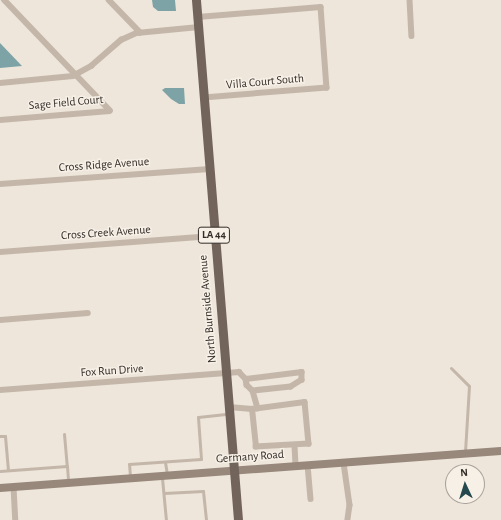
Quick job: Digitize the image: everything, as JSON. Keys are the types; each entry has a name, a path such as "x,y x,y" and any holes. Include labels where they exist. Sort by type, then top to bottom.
{"main road":[{"name":"North Burnside Avenue","path":"196,0 238,520"},
{"name":"Germany Road","path":"0,488 501,451"}],"street":[{"name":"Sage Field Court","path":"0,120 110,111 4,0"},
{"path":"109,0 140,32"},
{"path":"410,0 412,36"},
{"name":"Villa Court South","path":"198,17 321,7 327,88 204,98"},
{"name":"Sage Field Court","path":"0,83 58,79 76,75 91,66 120,40 140,32 199,27"},
{"name":"Cross Ridge Avenue","path":"0,184 209,169"},
{"name":"Cross Creek Avenue","path":"0,252 215,236"},
{"path":"0,320 88,314"},
{"path":"229,411 255,408 305,402 310,444 256,447 255,408 253,391 248,385 246,379 302,372 302,380 291,387 253,391"},
{"name":"Fox Run Drive","path":"0,390 241,373 246,379"},
{"path":"295,446 296,466"},
{"path":"344,462 350,505 348,520"},
{"path":"308,465 311,499"},
{"path":"14,487 16,520"}],"lane":[{"path":"451,368 469,386 465,454"},
{"path":"130,478 129,464 201,460 198,417 229,411"},
{"path":"64,434 68,483"},
{"path":"0,436 5,436 8,470"},
{"path":"165,462 164,493 166,520"},
{"path":"0,471 67,466"},
{"path":"164,493 203,491 206,520"}],"water":[{"path":"152,0 175,0 176,11 158,11 153,7"},
{"path":"0,43 22,66 0,68"},
{"path":"165,88 184,88 185,104 179,104 171,99 162,90"}]}
